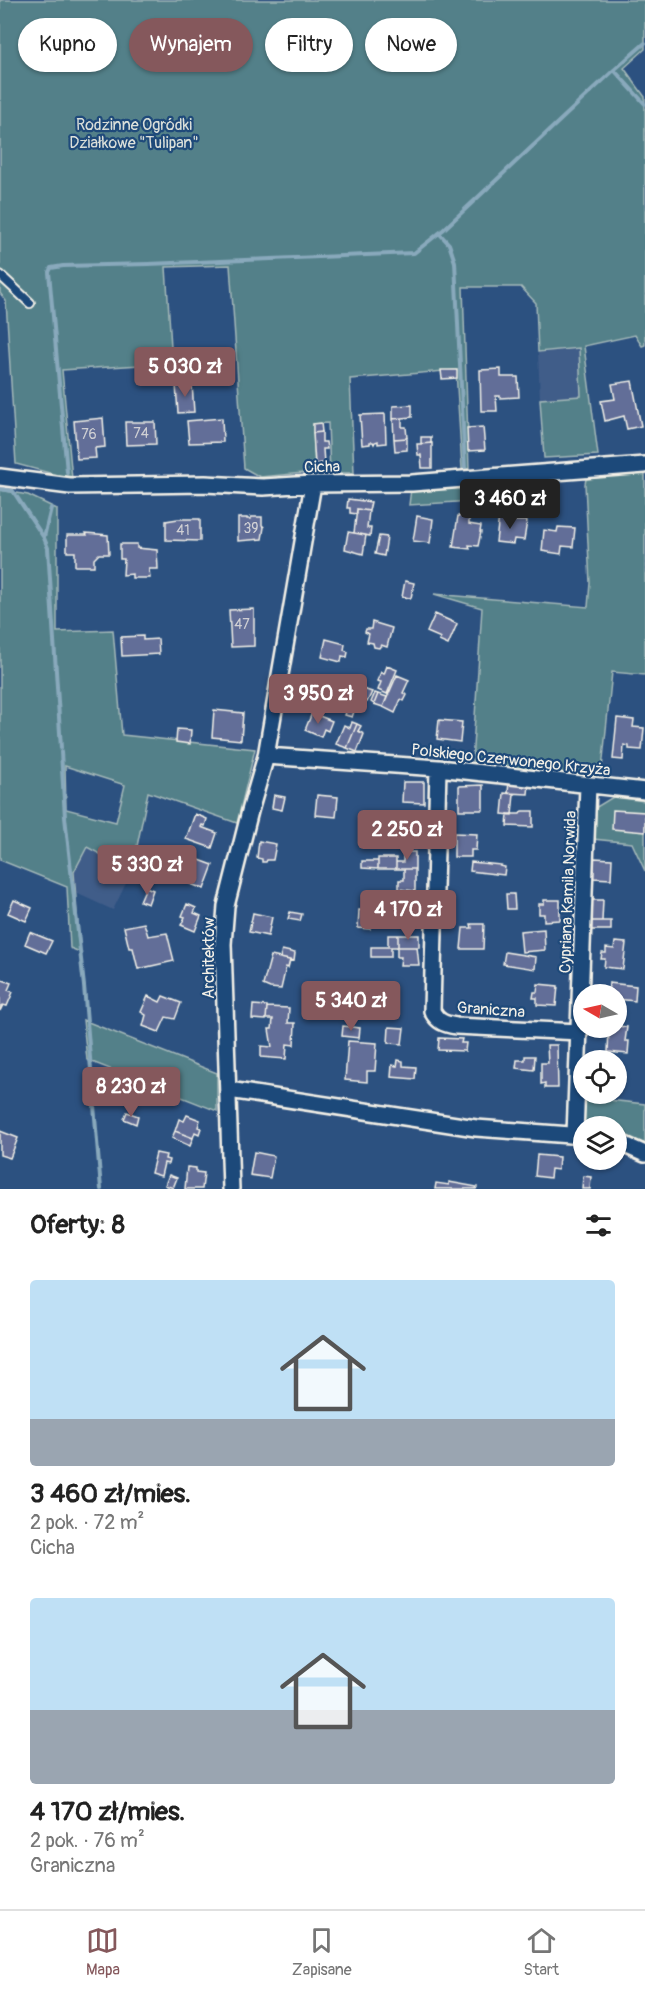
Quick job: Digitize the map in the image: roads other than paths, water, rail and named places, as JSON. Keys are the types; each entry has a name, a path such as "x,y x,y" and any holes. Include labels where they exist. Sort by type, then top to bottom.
{"street":[{"name":"Cicha","path":"0,477 70,486 205,484 263,487 412,483 645,465"},
{"name":"Architektów","path":"231,1189 223,944 226,906 266,756 312,484"},
{"name":"Polskiego Czerwonego Krzyża","path":"266,756 438,768 645,792"},
{"name":"Graniczna","path":"438,768 432,1011 442,1023 456,1026 573,1032"},
{"name":"Cypriana Kamila Norwida","path":"582,984 588,785"},
{"name":"Cypriana Kamila Norwida","path":"579,1116 580,1038"},
{"path":"229,1090 476,1128 573,1135"},
{"path":"627,1146 645,1154"}],"lane":[{"path":"0,275 30,303"}],"waterway":[{"path":"67,472 49,272 51,268 414,253 443,230 645,43"},
{"path":"614,70 645,104"},
{"path":"439,233 449,244 455,262 465,468"},
{"path":"0,489 13,491 44,538 48,548 61,748"},
{"path":"44,537 51,508"},
{"path":"61,752 65,817 84,986 101,1189"}],"park label":[{"name":"Rodzinne Ogródki Działkowe \"Tulipan\"","path":"134,133"}]}
